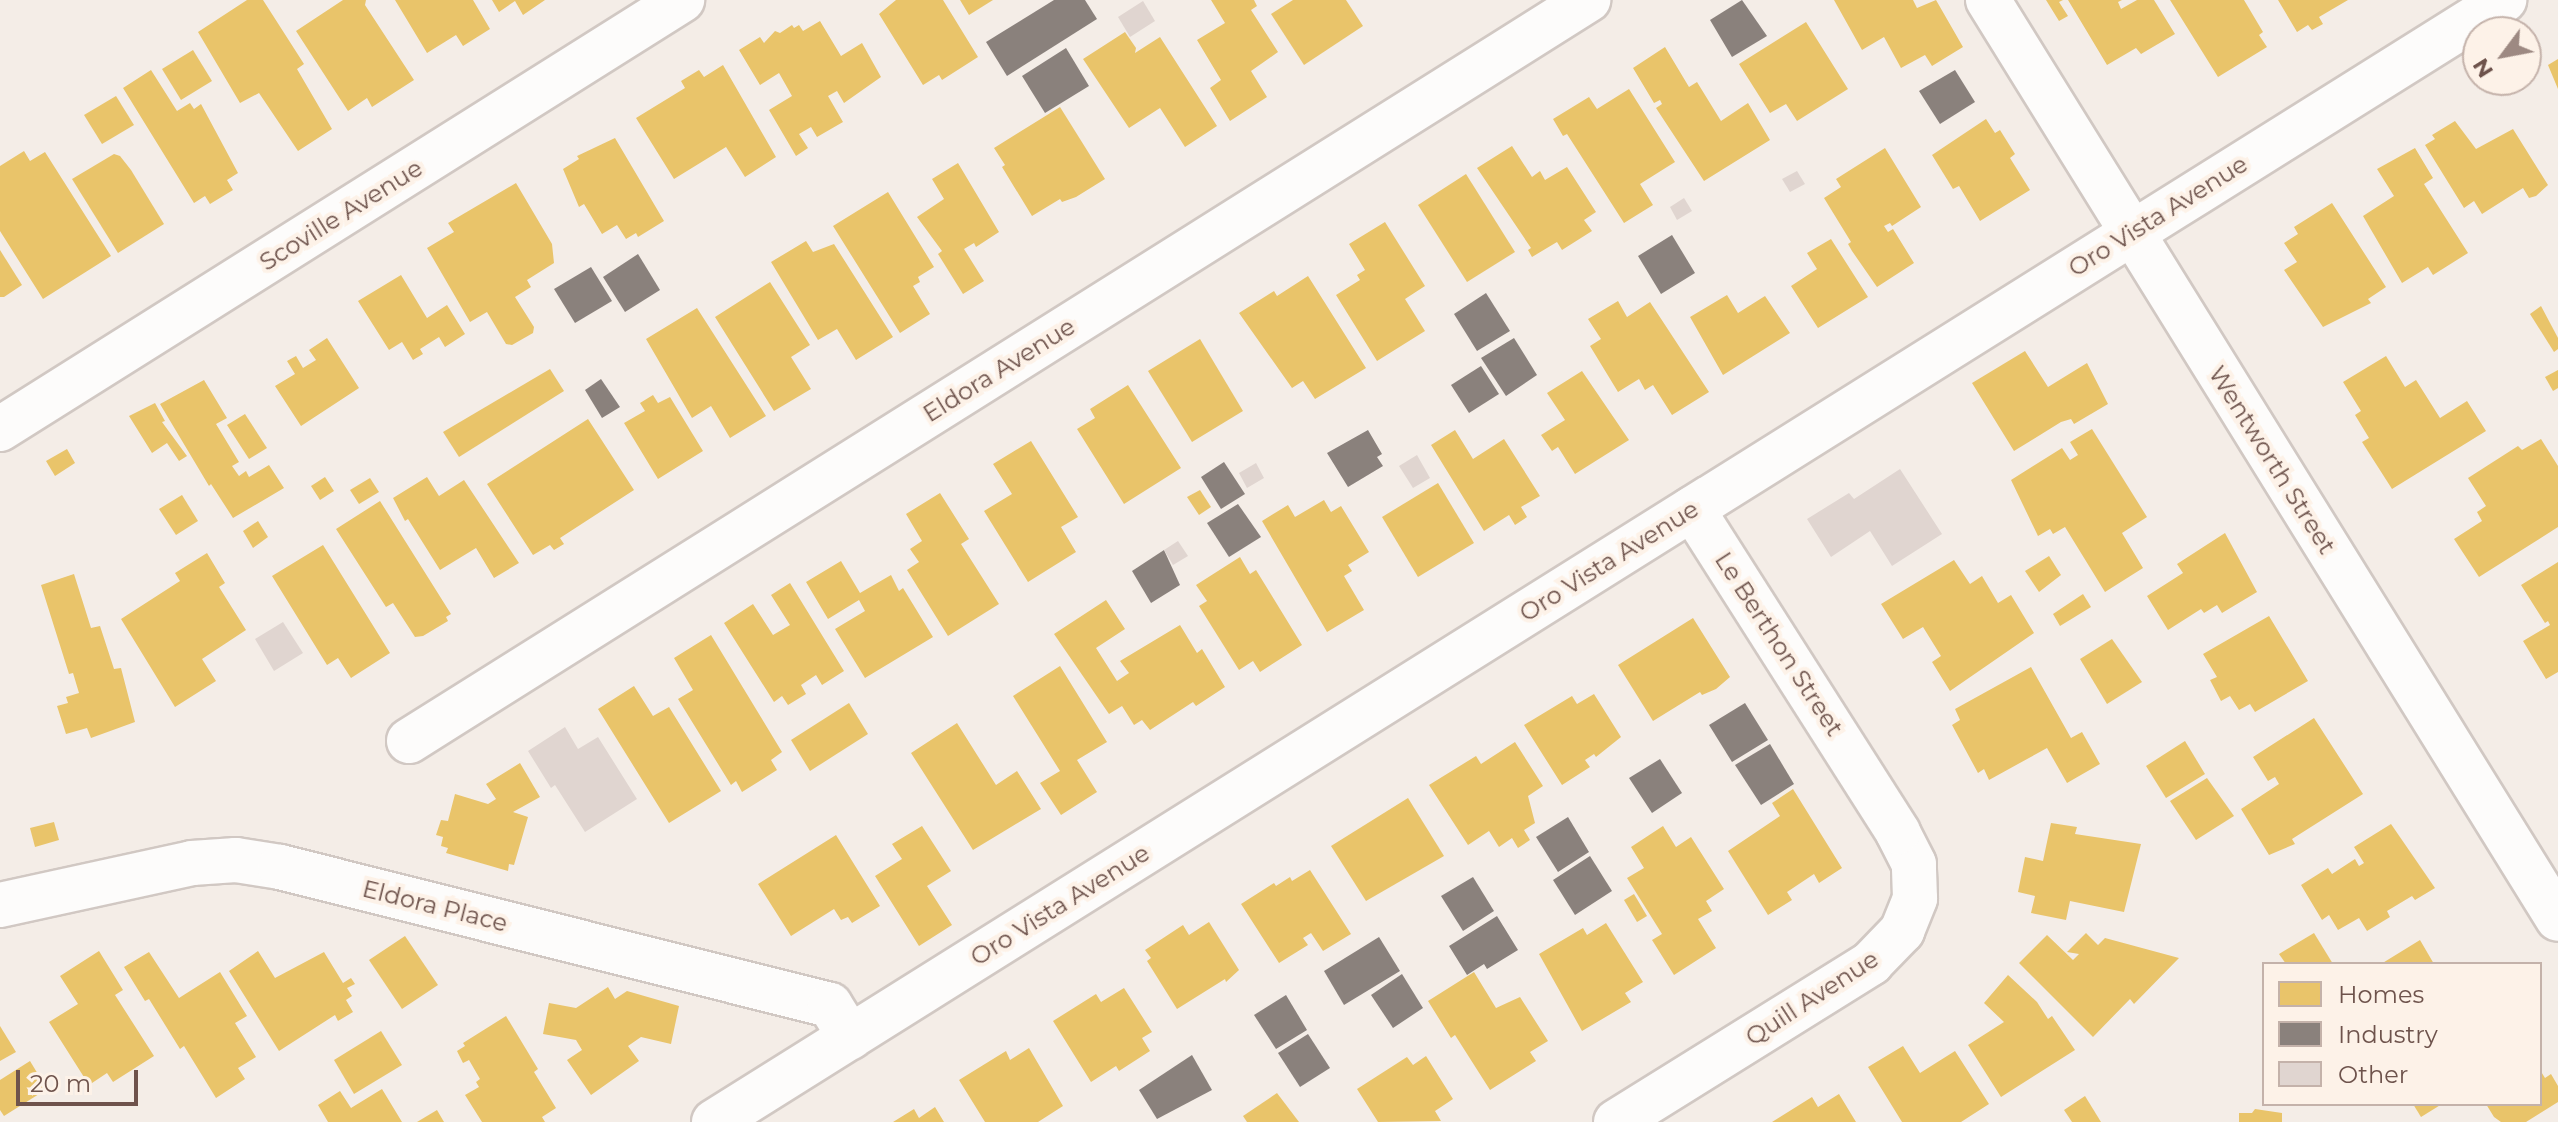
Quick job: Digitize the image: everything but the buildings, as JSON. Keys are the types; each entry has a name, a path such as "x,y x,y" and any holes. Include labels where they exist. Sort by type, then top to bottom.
{"street":[{"name":"Scoville Avenue","path":"0,429 682,0"},
{"name":"Eldora Avenue","path":"409,741 1588,0"},
{"name":"Wentworth Street","path":"1988,0 2558,919"},
{"name":"Oro Vista Avenue","path":"714,1122 2504,0"},
{"name":"Le Berthon Street","path":"1692,509 1866,780"},
{"name":"Quill Avenue","path":"1616,1122 1871,963 1902,931 1915,898 1914,864 1866,780"},
{"name":"Eldora Place","path":"0,905 192,863 236,860 280,867 803,997 830,1005 850,1037"}]}
